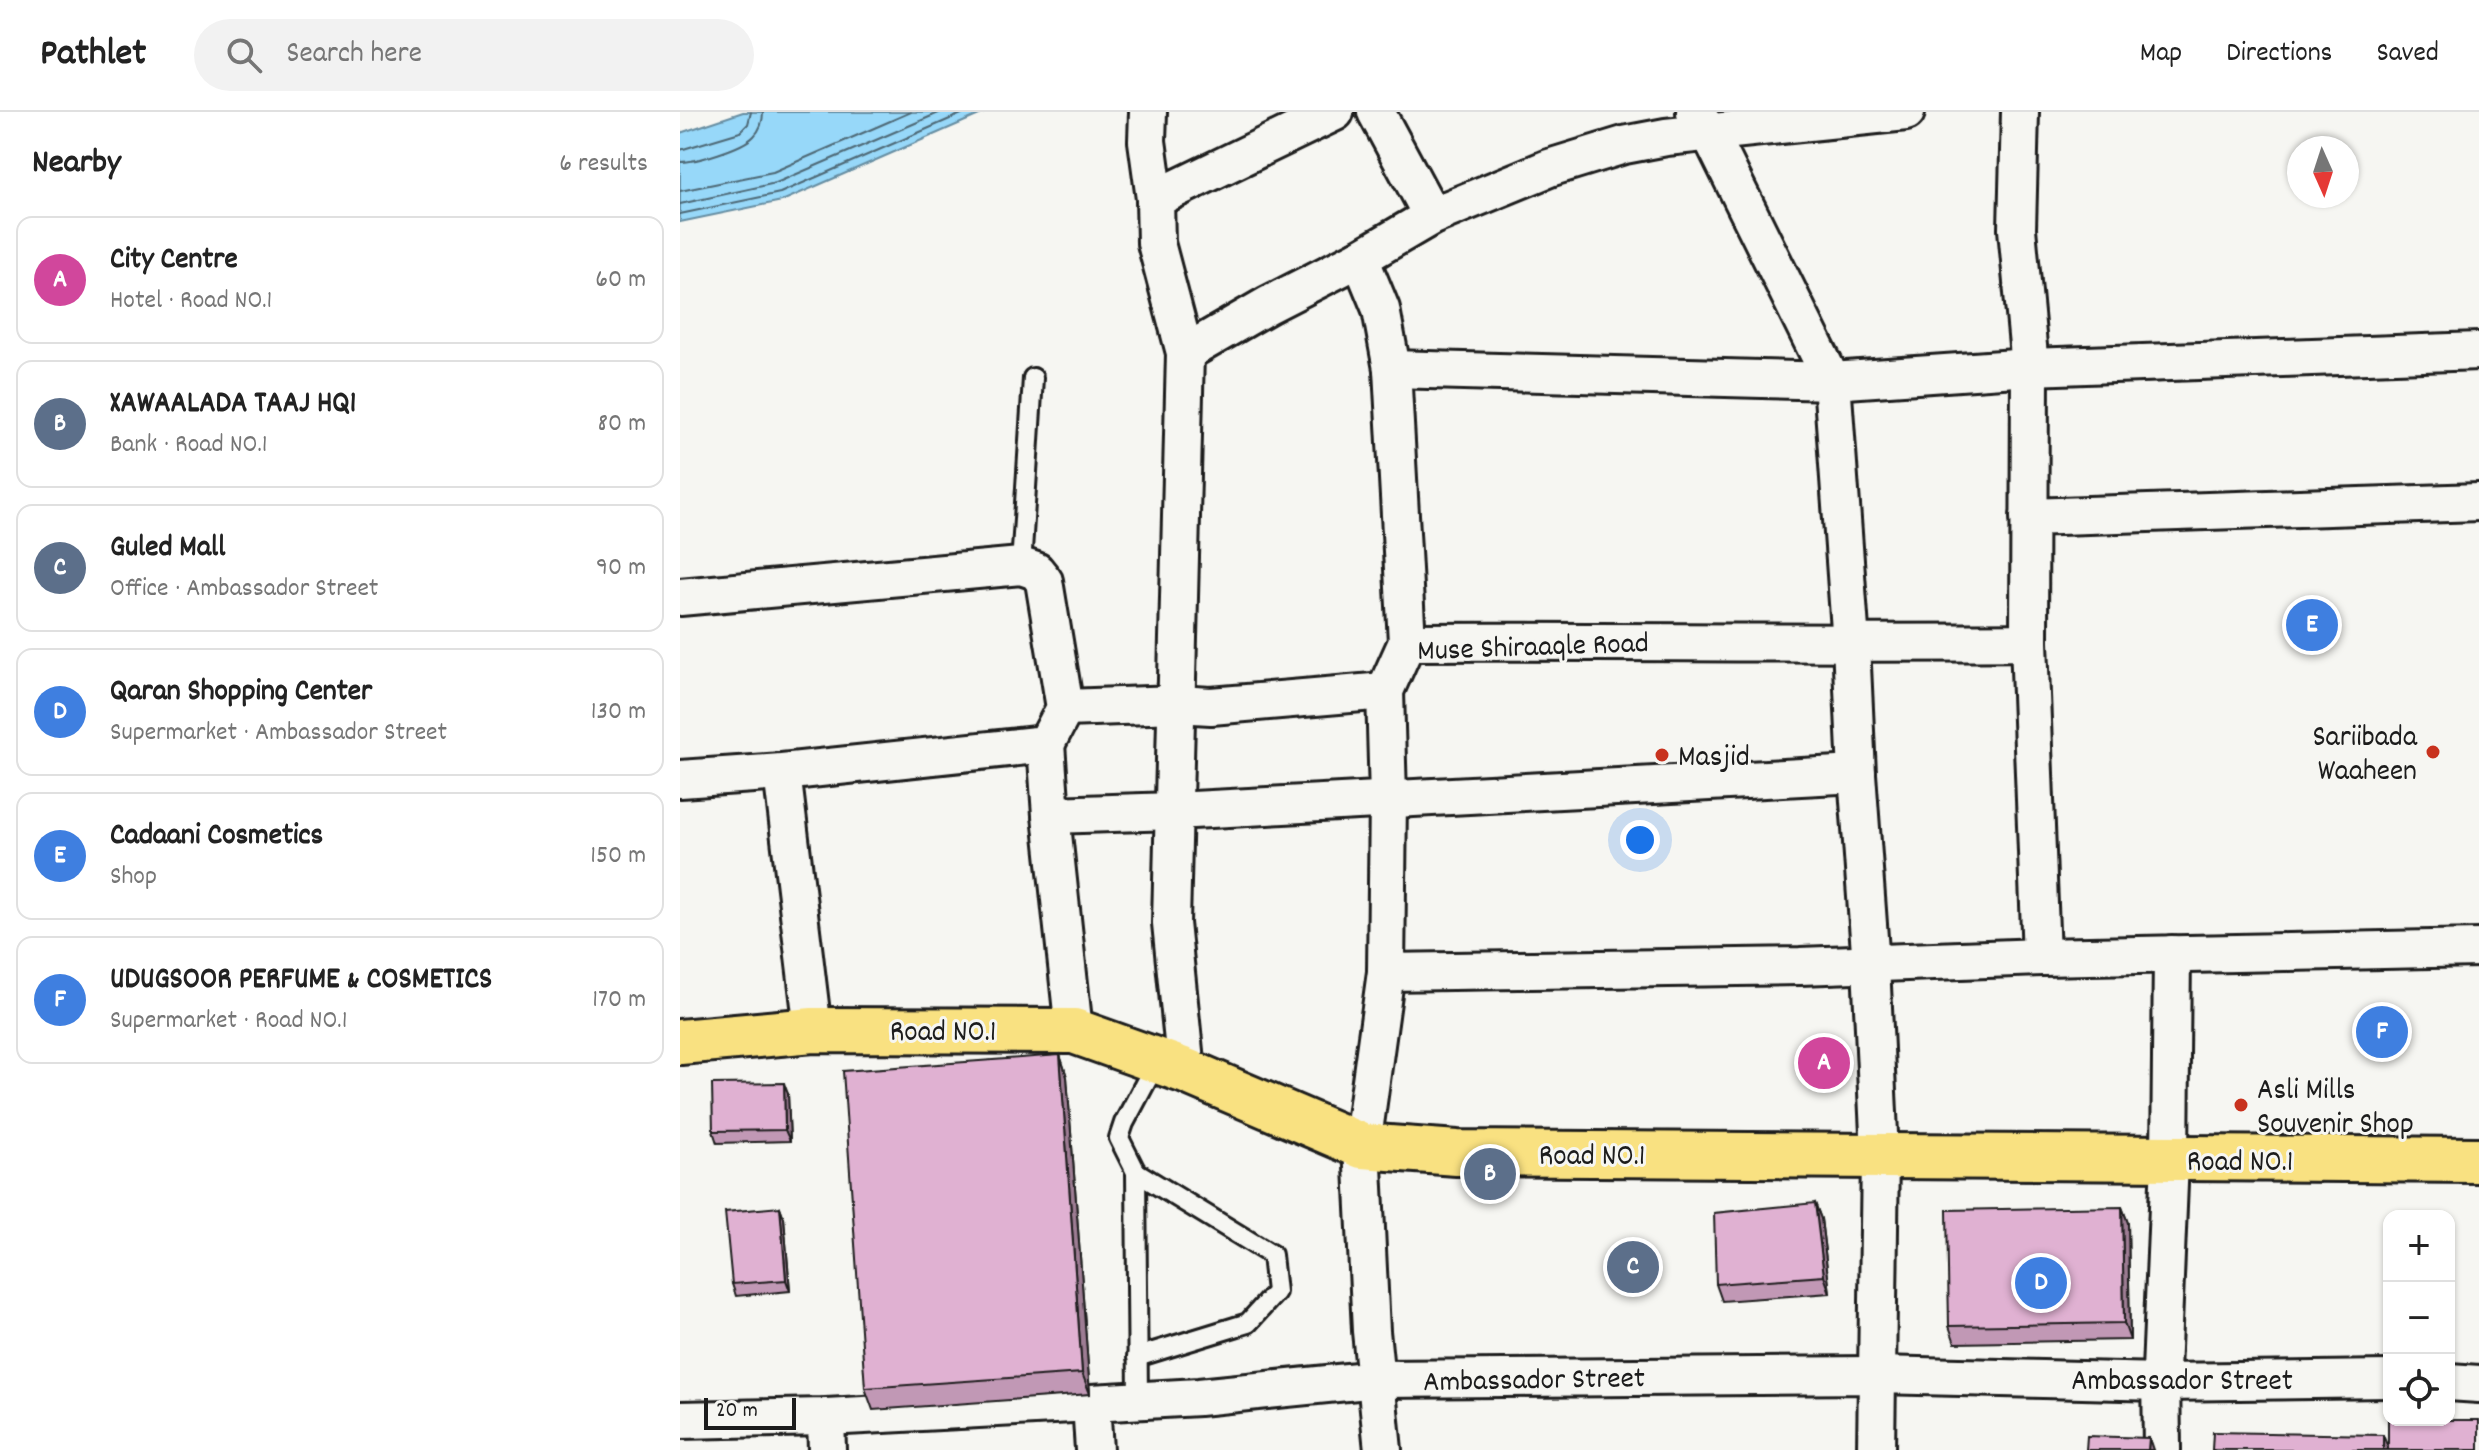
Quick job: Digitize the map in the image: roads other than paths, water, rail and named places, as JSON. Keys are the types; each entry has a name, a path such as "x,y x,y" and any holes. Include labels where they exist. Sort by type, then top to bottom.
{"highway":[{"name":"Road NO.1","path":"680,1042 813,1030 1074,1031 1171,1066 1362,1146 1457,1153 2479,1160"}],"street":[{"path":"1148,112 1147,141 1155,199 1156,243 1185,353 1171,923 1171,1066"},
{"path":"1155,199 1335,112"},
{"path":"1376,112 1432,216"},
{"path":"1185,353 1432,216 1549,168 1624,145 1666,137 1703,123 1765,125 1906,112"},
{"path":"2020,112 2017,229 2030,367 2029,642 2041,957"},
{"path":"1703,123 1832,381 1871,965 1880,1155 1876,1450"},
{"path":"1360,258 1381,309 1392,369 1407,642"},
{"path":"1392,369 1832,381 2030,367 2479,351"},
{"path":"2029,517 2479,502"},
{"path":"680,597 1021,566 1036,571 1044,581 1065,708 1046,744 1074,1031"},
{"name":"Muse Shiraaqle Road","path":"1065,708 1177,704 1211,706 1385,691 1407,642 2029,642"},
{"path":"1383,1450 1371,1331 1362,1146 1386,972 1388,798 1385,691"},
{"path":"680,779 782,772 1046,744"},
{"path":"782,772 813,1030"},
{"path":"1051,815 1857,774"},
{"path":"1386,972 1871,965 2041,957 2479,948"},
{"path":"2162,1450 2172,954"},
{"name":"Ambassador Street","path":"680,1420 826,1433 1091,1403 1199,1397 1377,1379 1877,1375 2161,1382 2383,1379"},
{"path":"2455,1382 2479,1384"},
{"path":"1091,1403 1094,1450"}],"lane":[{"path":"1021,566 1033,378"},
{"path":"1138,1399 1136,1172 1119,1138 1124,1123 1171,1066"},
{"path":"1136,1172 1272,1255 1276,1292 1248,1323 1137,1357"}],"water":[{"path":"743,112 986,112 782,201 680,222 680,133"}],"place":[{"name":"Cadaani Cosmetics","path":"2312,625"},
{"name":"Sariibada Waaheen","path":"2433,752"},
{"name":"Masjid","path":"1662,755"},
{"name":"UDUGSOOR PERFUME & COSMETICS","path":"2382,1032"},
{"name":"City Centre","path":"1824,1063"},
{"name":"Asli Mills Souvenir Shop","path":"2241,1105"},
{"name":"XAWAALADA TAAJ HQ1","path":"1490,1174"},
{"name":"Guled Mall","path":"1633,1267"},
{"name":"Qaran Shopping Center","path":"2041,1283"}]}
